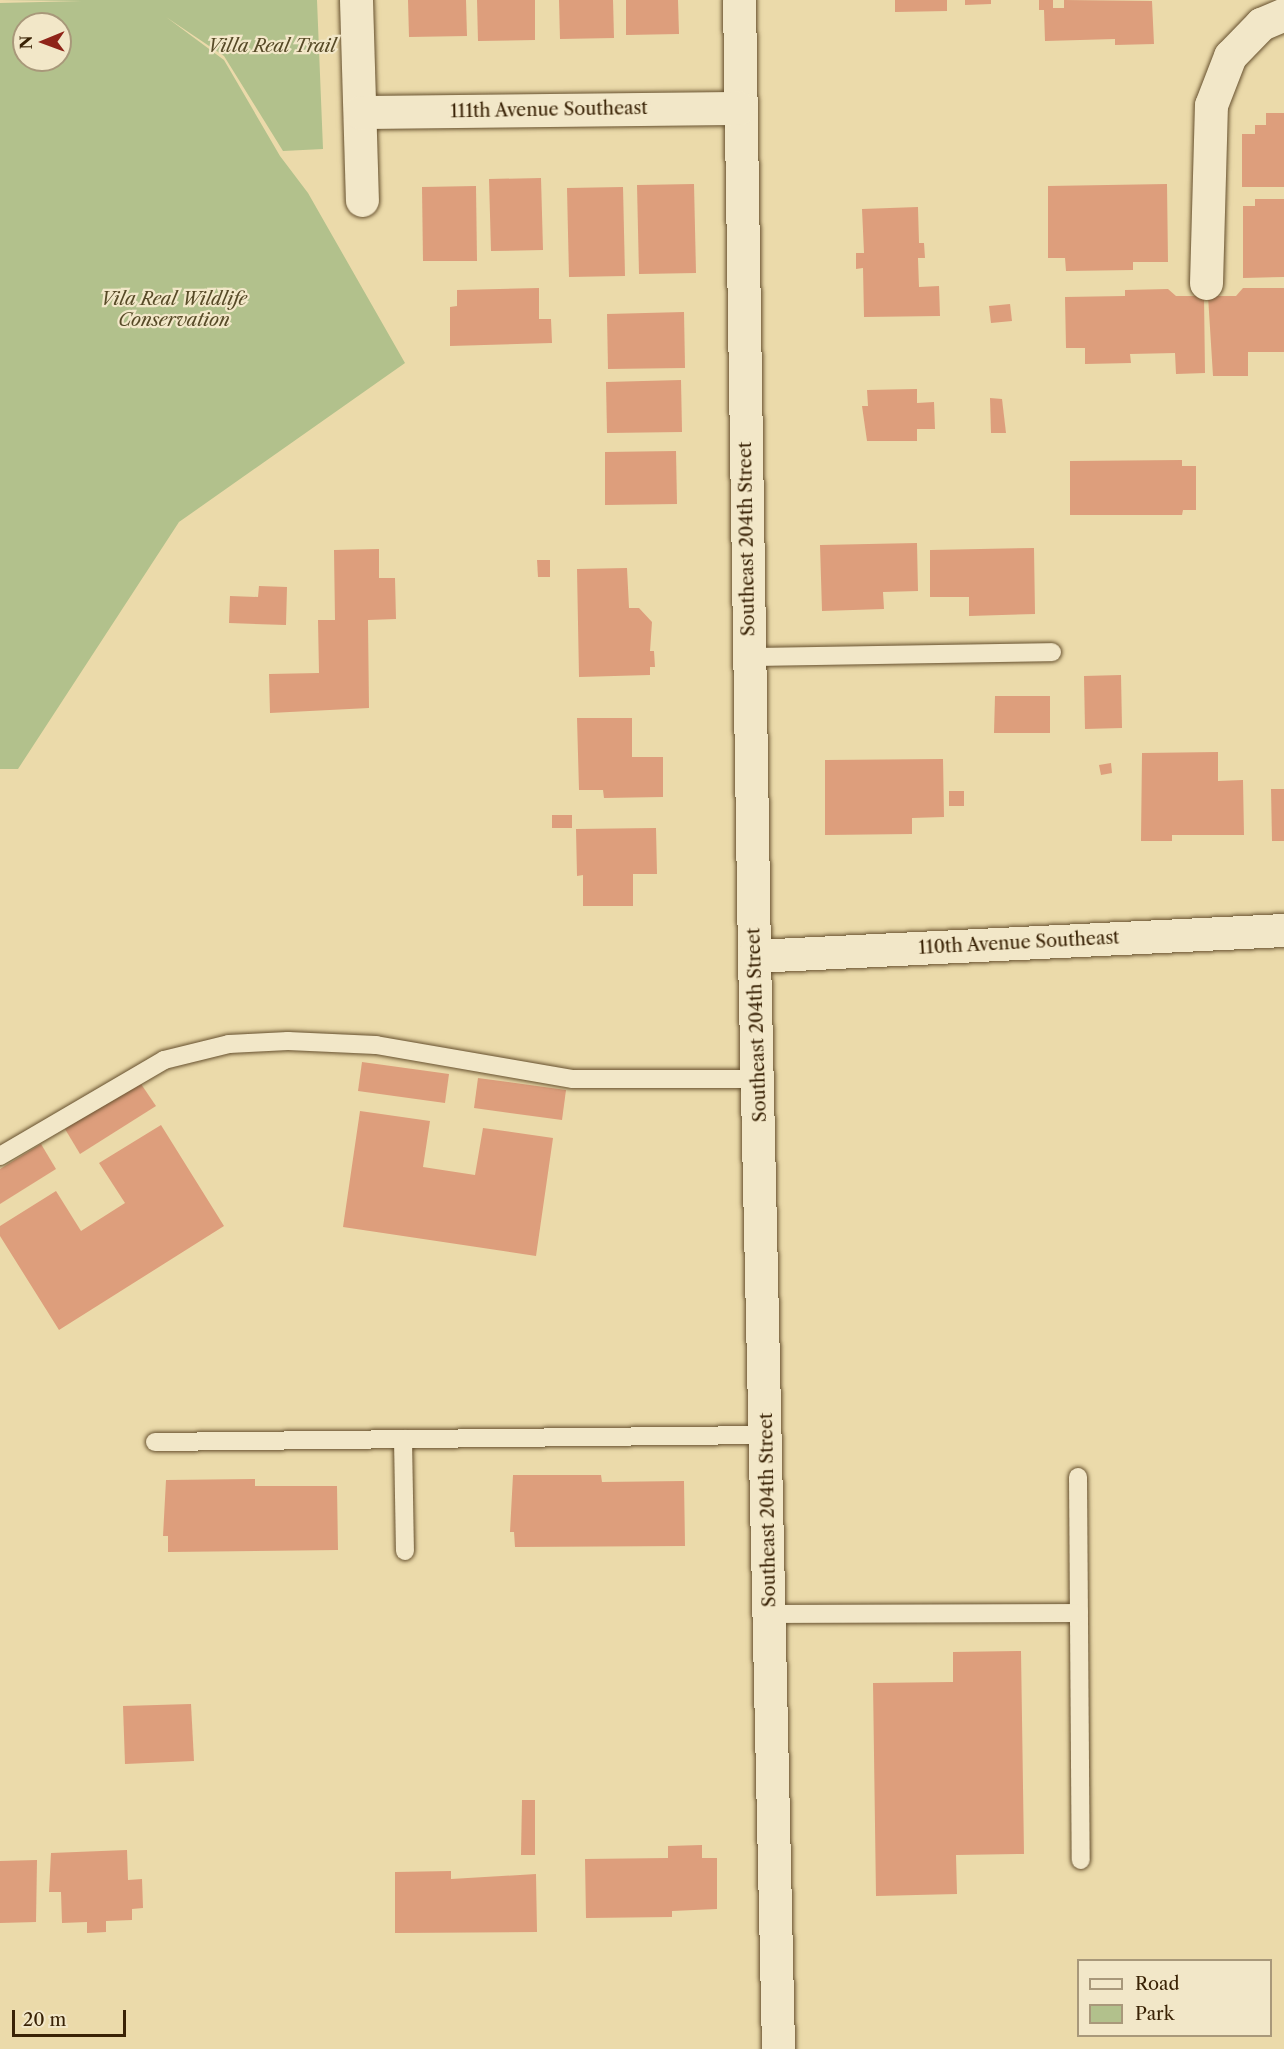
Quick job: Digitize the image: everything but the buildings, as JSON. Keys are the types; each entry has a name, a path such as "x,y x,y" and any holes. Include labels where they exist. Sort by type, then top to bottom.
{"street":[{"path":"356,0 362,200"},
{"name":"Southeast 204th Street","path":"739,0 754,956 759,1079 778,2049"},
{"path":"1206,283 1211,105 1230,56 1261,24 1284,14"},
{"name":"111th Avenue Southeast","path":"360,112 739,108"},
{"name":"110th Avenue Southeast","path":"754,956 1284,930"}],"lane":[{"path":"749,657 1052,652"},
{"path":"0,1156 164,1060 229,1044 288,1041 376,1045 573,1079 759,1079"},
{"path":"155,1442 766,1435"},
{"path":"403,1439 405,1551"},
{"path":"1078,1477 1081,1860"},
{"path":"770,1614 1079,1613"}],"green space":[{"name":"Vila Real Wildlife Conservation","path":"0,0 317,0 323,149 283,151 224,56 166,17 224,60 280,156 308,193 405,363 179,522 18,769 0,769 0,3 82,1"}],"park label":[{"name":"Villa Real Trail","path":"272,46"}]}
